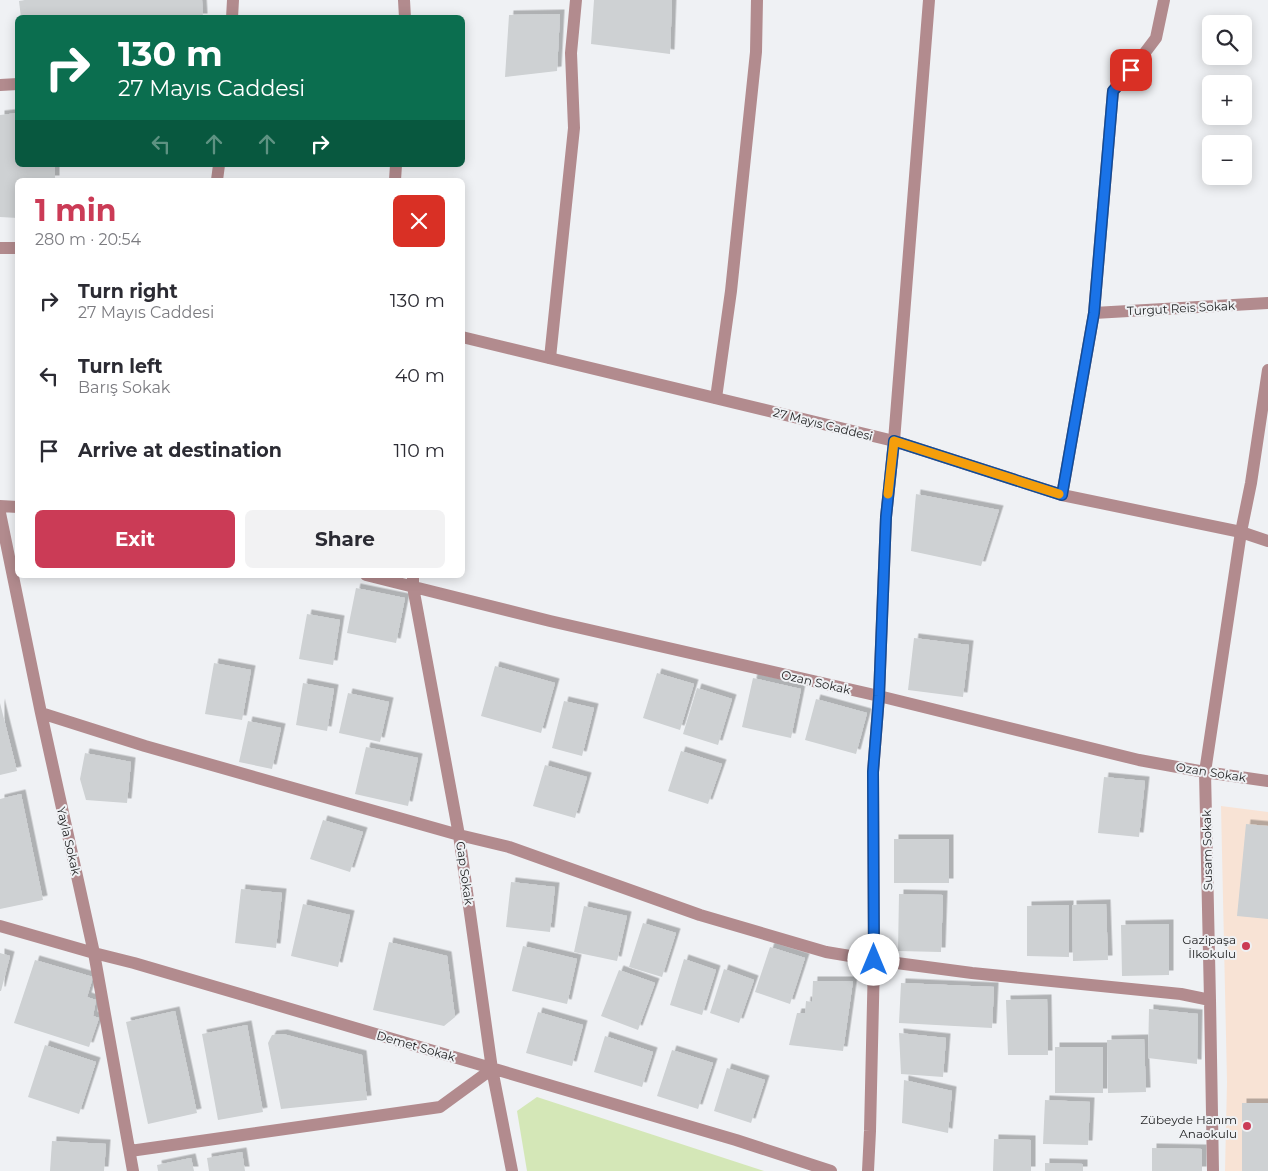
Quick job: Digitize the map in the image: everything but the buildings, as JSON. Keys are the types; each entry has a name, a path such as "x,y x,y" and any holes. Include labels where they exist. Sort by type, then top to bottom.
{"street":[{"path":"232,15 233,0"},
{"path":"404,0 405,15"},
{"path":"550,358 574,128 571,53 576,0"},
{"path":"716,398 732,281 756,52 757,0"},
{"path":"868,1171 874,960 873,772 879,696 886,517 894,441 929,0"},
{"path":"1062,495 1094,313 1113,91 1156,38 1164,0"},
{"path":"0,85 15,84"},
{"path":"0,248 15,248"},
{"name":"Turgut Reis Sokak","path":"1094,313 1268,303"},
{"name":"27 Mayıs Caddesi","path":"465,338 894,441 1062,495 1241,532 1268,541"},
{"name":"Susam Sokak","path":"1213,1171 1204,772 1268,370"},
{"path":"0,506 15,507"},
{"name":"Yayla Sokak","path":"0,513 41,713 94,953 133,1171"},
{"name":"Ozan Sokak","path":"390,578 413,581 559,623 879,696 1139,760 1268,781"},
{"name":"Gap Sokak","path":"413,581 459,835 492,1069 512,1171"},
{"path":"41,713 145,746 459,835 509,847 700,915 826,952 972,973 1181,994 1210,1000"},
{"name":"Demet Sokak","path":"0,926 144,966 736,1140 831,1171"},
{"path":"130,1151 440,1107 492,1069"}],"shaded area":[{"name":"Gazipaşa İlkokulu","path":"1221,806 1268,812 1268,1171 1225,1171 1227,1082"}],"green space":[{"path":"537,1097 764,1171 527,1171 517,1111"}],"slow traffic":[{"path":"888,494 894,441 1059,494"}],"place":[{"name":"Gazipaşa İlkokulu","path":"1246,946"},
{"name":"Zübeyde Hanım Anaokulu","path":"1247,1126"}],"route":[{"path":"874,960 873,772 879,696 886,517 894,441 1062,495 1094,313 1113,91 1131,70"}]}
